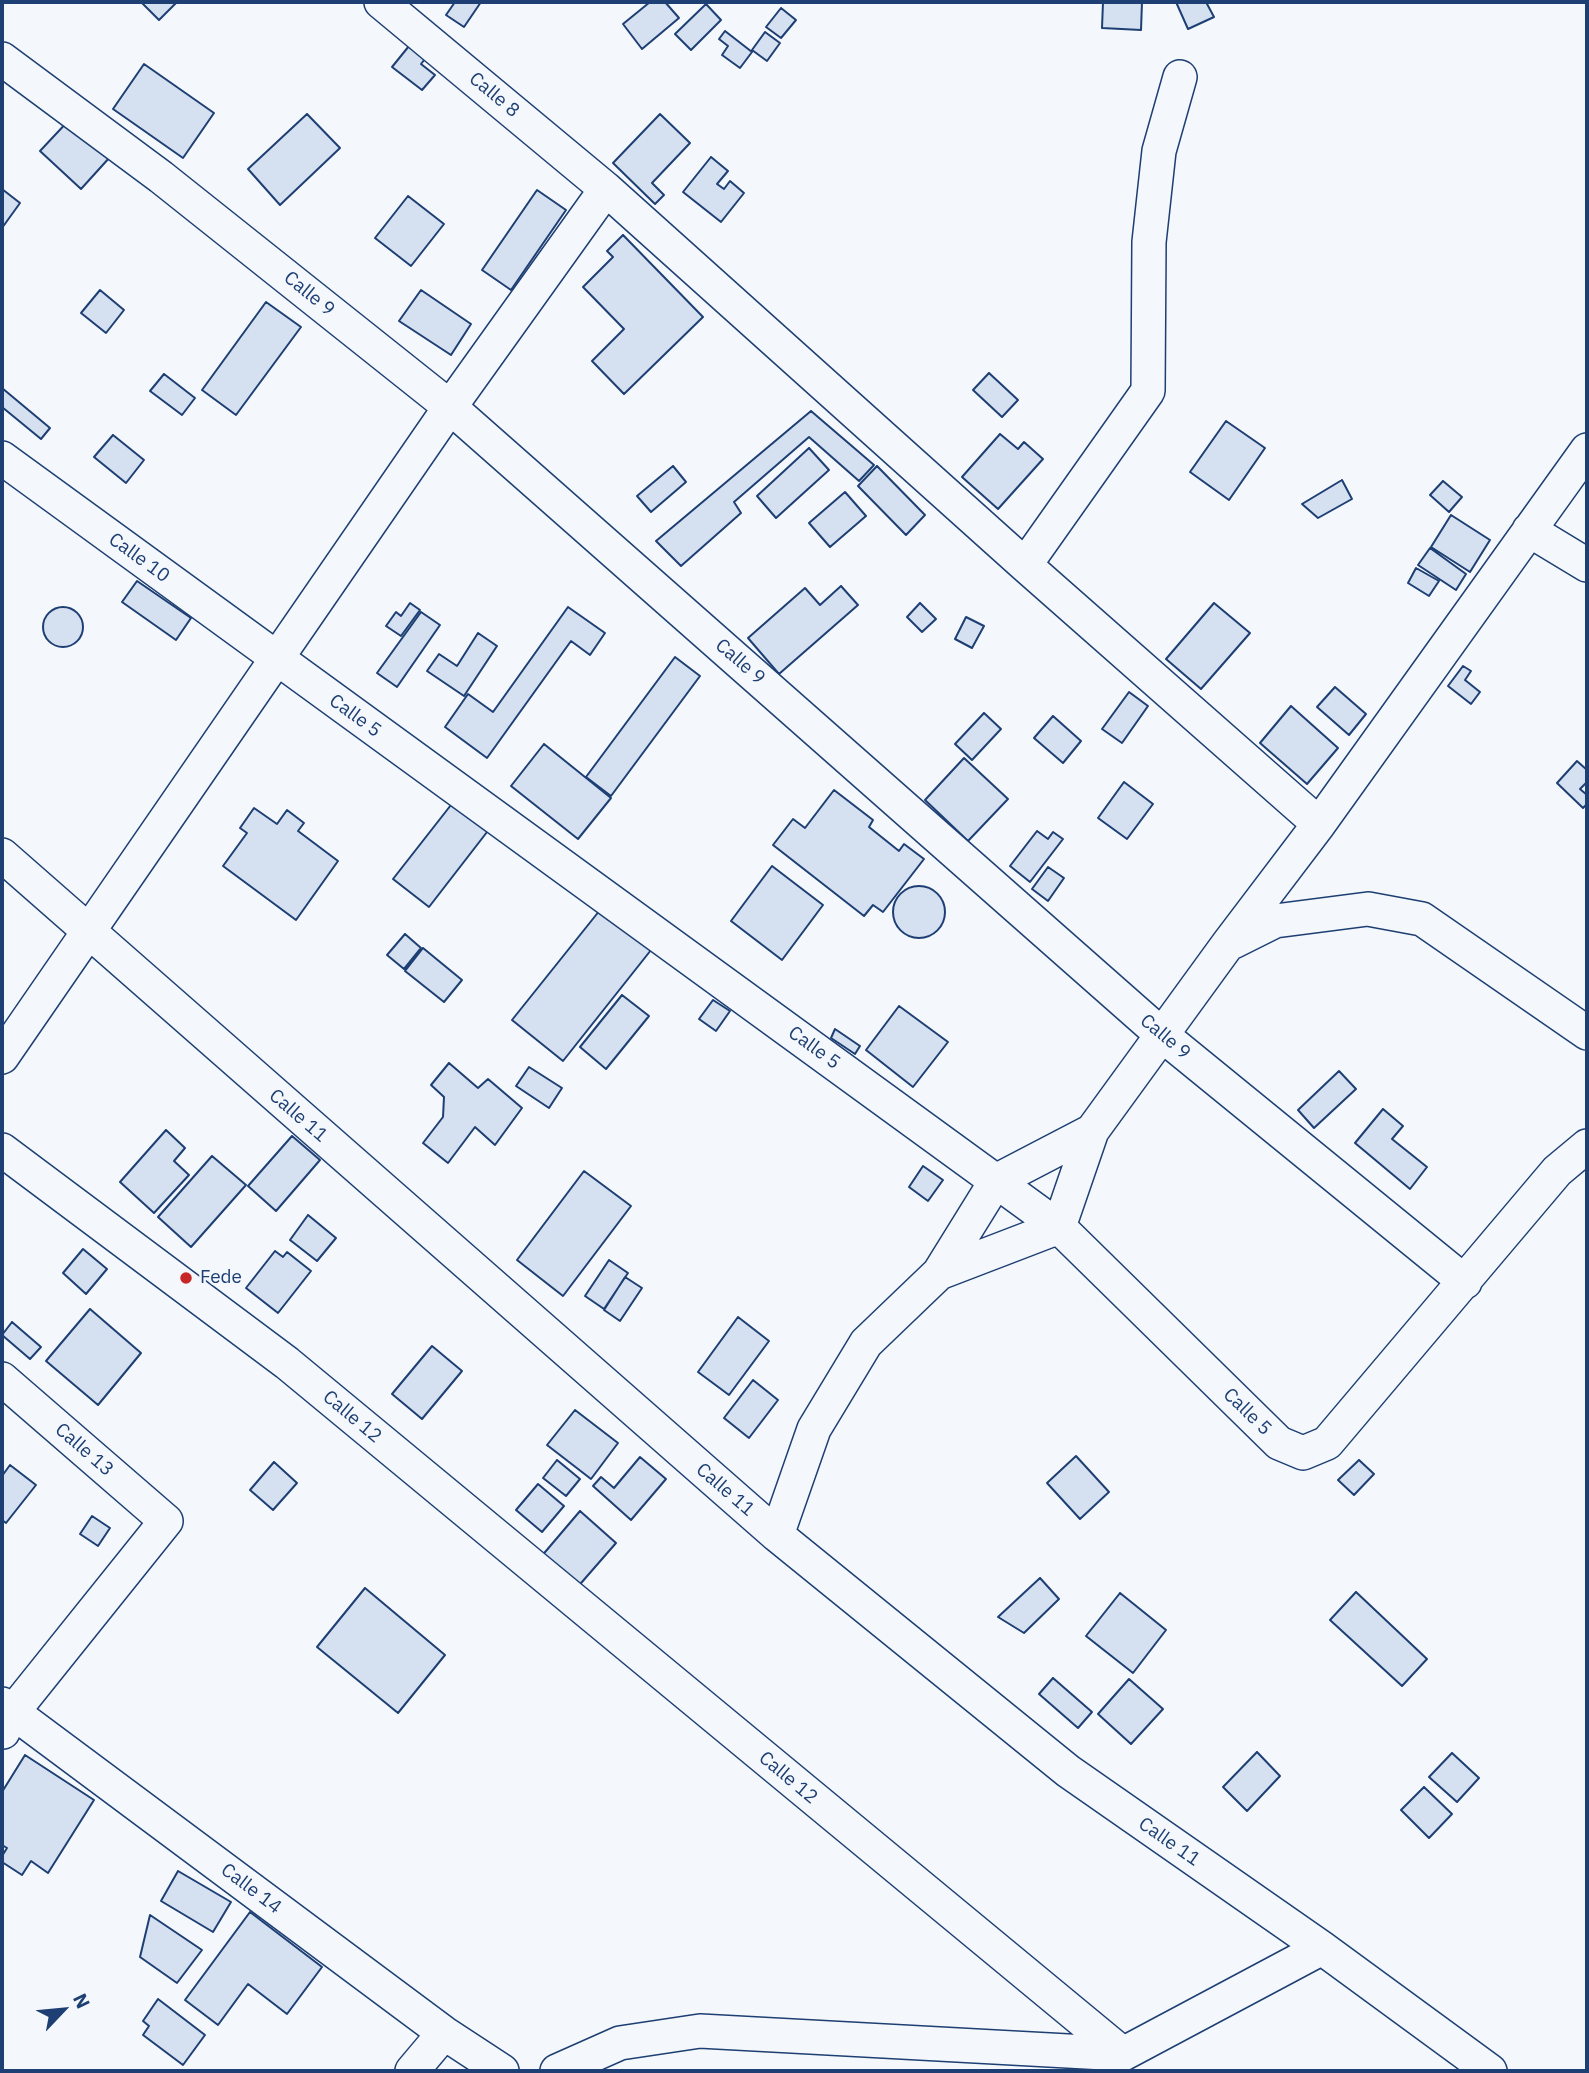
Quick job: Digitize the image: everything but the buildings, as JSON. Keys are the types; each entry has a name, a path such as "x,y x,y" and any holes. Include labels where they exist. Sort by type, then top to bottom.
{"street":[{"name":"Calle 8","path":"381,2 606,189 1025,565 1319,824"},
{"name":"Calle 9","path":"2,59 161,177 450,407 1161,1035 1465,1282"},
{"path":"1025,565 1148,391 1149,242 1159,151 1180,78"},
{"path":"2,1056 450,407 606,189"},
{"path":"939,1273 1059,1227 1092,1131 1319,824 1587,450"},
{"name":"Calle 10","path":"2,458 277,659"},
{"path":"1529,530 1587,565"},
{"name":"Calle 5","path":"277,659 1059,1227 1279,1443 1303,1453 1327,1443 1465,1282"},
{"name":"Calle 11","path":"2,855 777,1535 1068,1771 1322,1948 1490,2071"},
{"path":"1228,944 1275,921 1368,909 1422,919 1587,1033"},
{"path":"777,1535 814,1429 866,1343 939,1273 996,1181 1092,1131"},
{"path":"1465,1282 1556,1171 1587,1146"},
{"name":"Calle 12","path":"2,1150 287,1363 1123,2054"},
{"name":"Calle 13","path":"2,1379 166,1521 5,1717"},
{"name":"Calle 14","path":"5,1717 444,2033 502,2071"},
{"path":"557,2071 620,2043 700,2031 1123,2054 1322,1948"},
{"path":"412,2071 444,2033"}],"place":[{"name":"Fede","path":"186,1278"}]}
